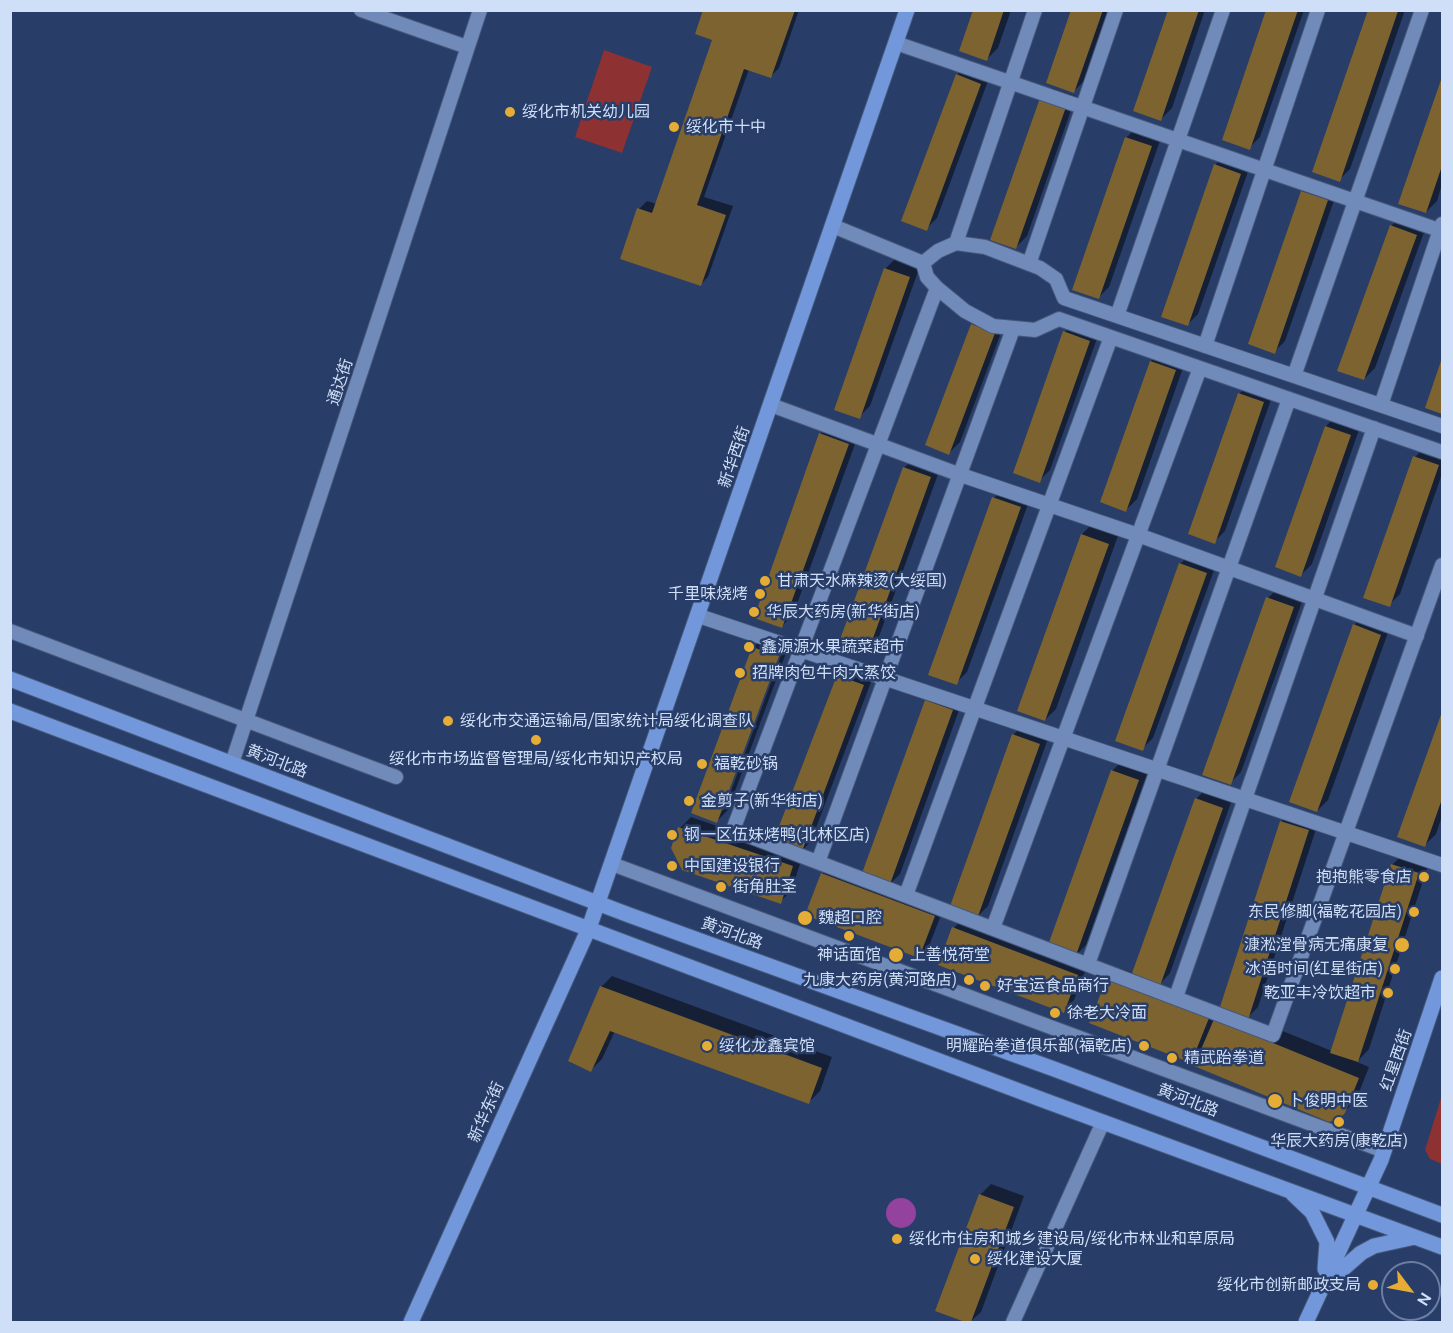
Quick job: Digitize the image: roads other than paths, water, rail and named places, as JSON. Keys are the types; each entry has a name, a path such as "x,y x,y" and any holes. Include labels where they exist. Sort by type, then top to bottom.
{"main road":[{"name":"新华西街","path":"594,915 907,10"},
{"name":"黄河北路","path":"10,679 232,763 594,915 1103,1122 1443,1247"},
{"name":"黄河北路","path":"10,711 1443,1215"},
{"name":"新华东街","path":"411,1323 594,915"},
{"name":"红星西街","path":"1319,1292 1369,1188 1384,1151 1443,978"},
{"path":"1283,1187 1312,1212 1327,1242 1328,1255 1319,1292 1305,1323"},
{"path":"1319,1292 1331,1277 1361,1253 1386,1242 1416,1237"}],"street":[{"path":"361,10 467,47"},
{"name":"通达街","path":"232,763 480,10"},
{"path":"956,243 1035,10"},
{"path":"1029,264 1116,10"},
{"path":"1118,316 1223,10"},
{"path":"1205,346 1318,10"},
{"path":"1294,376 1422,10"},
{"path":"896,43 1264,170 1442,228 1381,405"},
{"path":"833,226 923,263"},
{"path":"923,263 938,251 956,243 985,247 1029,264 1056,279 1064,298 1059,319"},
{"path":"923,263 927,277 937,288 974,316 993,326 1035,330 1059,319 1443,452"},
{"path":"937,288 733,830 1273,1035 1443,565"},
{"path":"1064,298 1443,426"},
{"path":"818,862 958,474 1013,329"},
{"path":"906,895 1111,337"},
{"path":"993,928 1200,368"},
{"path":"1088,964 1289,399"},
{"path":"771,405 877,446 1138,535 1417,636"},
{"path":"1176,997 1374,428"},
{"path":"699,616 1443,865"},
{"path":"10,631 396,777"},
{"path":"612,864 1384,1151"},
{"path":"1013,1323 1103,1122"}],"place":[{"name":"绥化市机关幼儿园","path":"510,112"},
{"name":"绥化市十中","path":"674,127"},
{"name":"甘肃天水麻辣烫(大绥国)","path":"765,581"},
{"name":"千里味烧烤","path":"760,594"},
{"name":"华辰大药房(新华街店)","path":"754,612"},
{"name":"鑫源源水果蔬菜超市","path":"749,647"},
{"name":"招牌肉包牛肉大蒸饺","path":"740,673"},
{"name":"绥化市交通运输局/国家统计局绥化调查队","path":"448,721"},
{"name":"绥化市市场监督管理局/绥化市知识产权局","path":"536,740"},
{"name":"福乾砂锅","path":"702,764"},
{"name":"金剪子(新华街店)","path":"689,801"},
{"name":"钢一区伍妹烤鸭(北林区店)","path":"672,835"},
{"name":"中国建设银行","path":"672,866"},
{"name":"抱抱熊零食店","path":"1424,877"},
{"name":"街角肚圣","path":"721,887"},
{"name":"东民修脚(福乾花园店)","path":"1414,912"},
{"name":"魏超口腔","path":"805,918"},
{"name":"神话面馆","path":"849,936"},
{"name":"漮淞漟骨病无痛康复","path":"1402,945"},
{"name":"上善悦荷堂","path":"896,955"},
{"name":"冰语时间(红星街店)","path":"1395,969"},
{"name":"九康大药房(黄河路店)","path":"969,980"},
{"name":"好宝运食品商行","path":"985,986"},
{"name":"乾亚丰冷饮超市","path":"1388,993"},
{"name":"徐老大冷面","path":"1055,1013"},
{"name":"绥化龙鑫宾馆","path":"707,1046"},
{"name":"明耀跆拳道俱乐部(福乾店)","path":"1144,1046"},
{"name":"精武跆拳道","path":"1172,1058"},
{"name":"卜俊明中医","path":"1275,1101"},
{"name":"华辰大药房(康乾店)","path":"1339,1122"},
{"name":"绥化市住房和城乡建设局/绥化市林业和草原局","path":"897,1239"},
{"name":"绥化建设大厦","path":"975,1259"},
{"name":"绥化市创新邮政支局","path":"1373,1285"}]}
